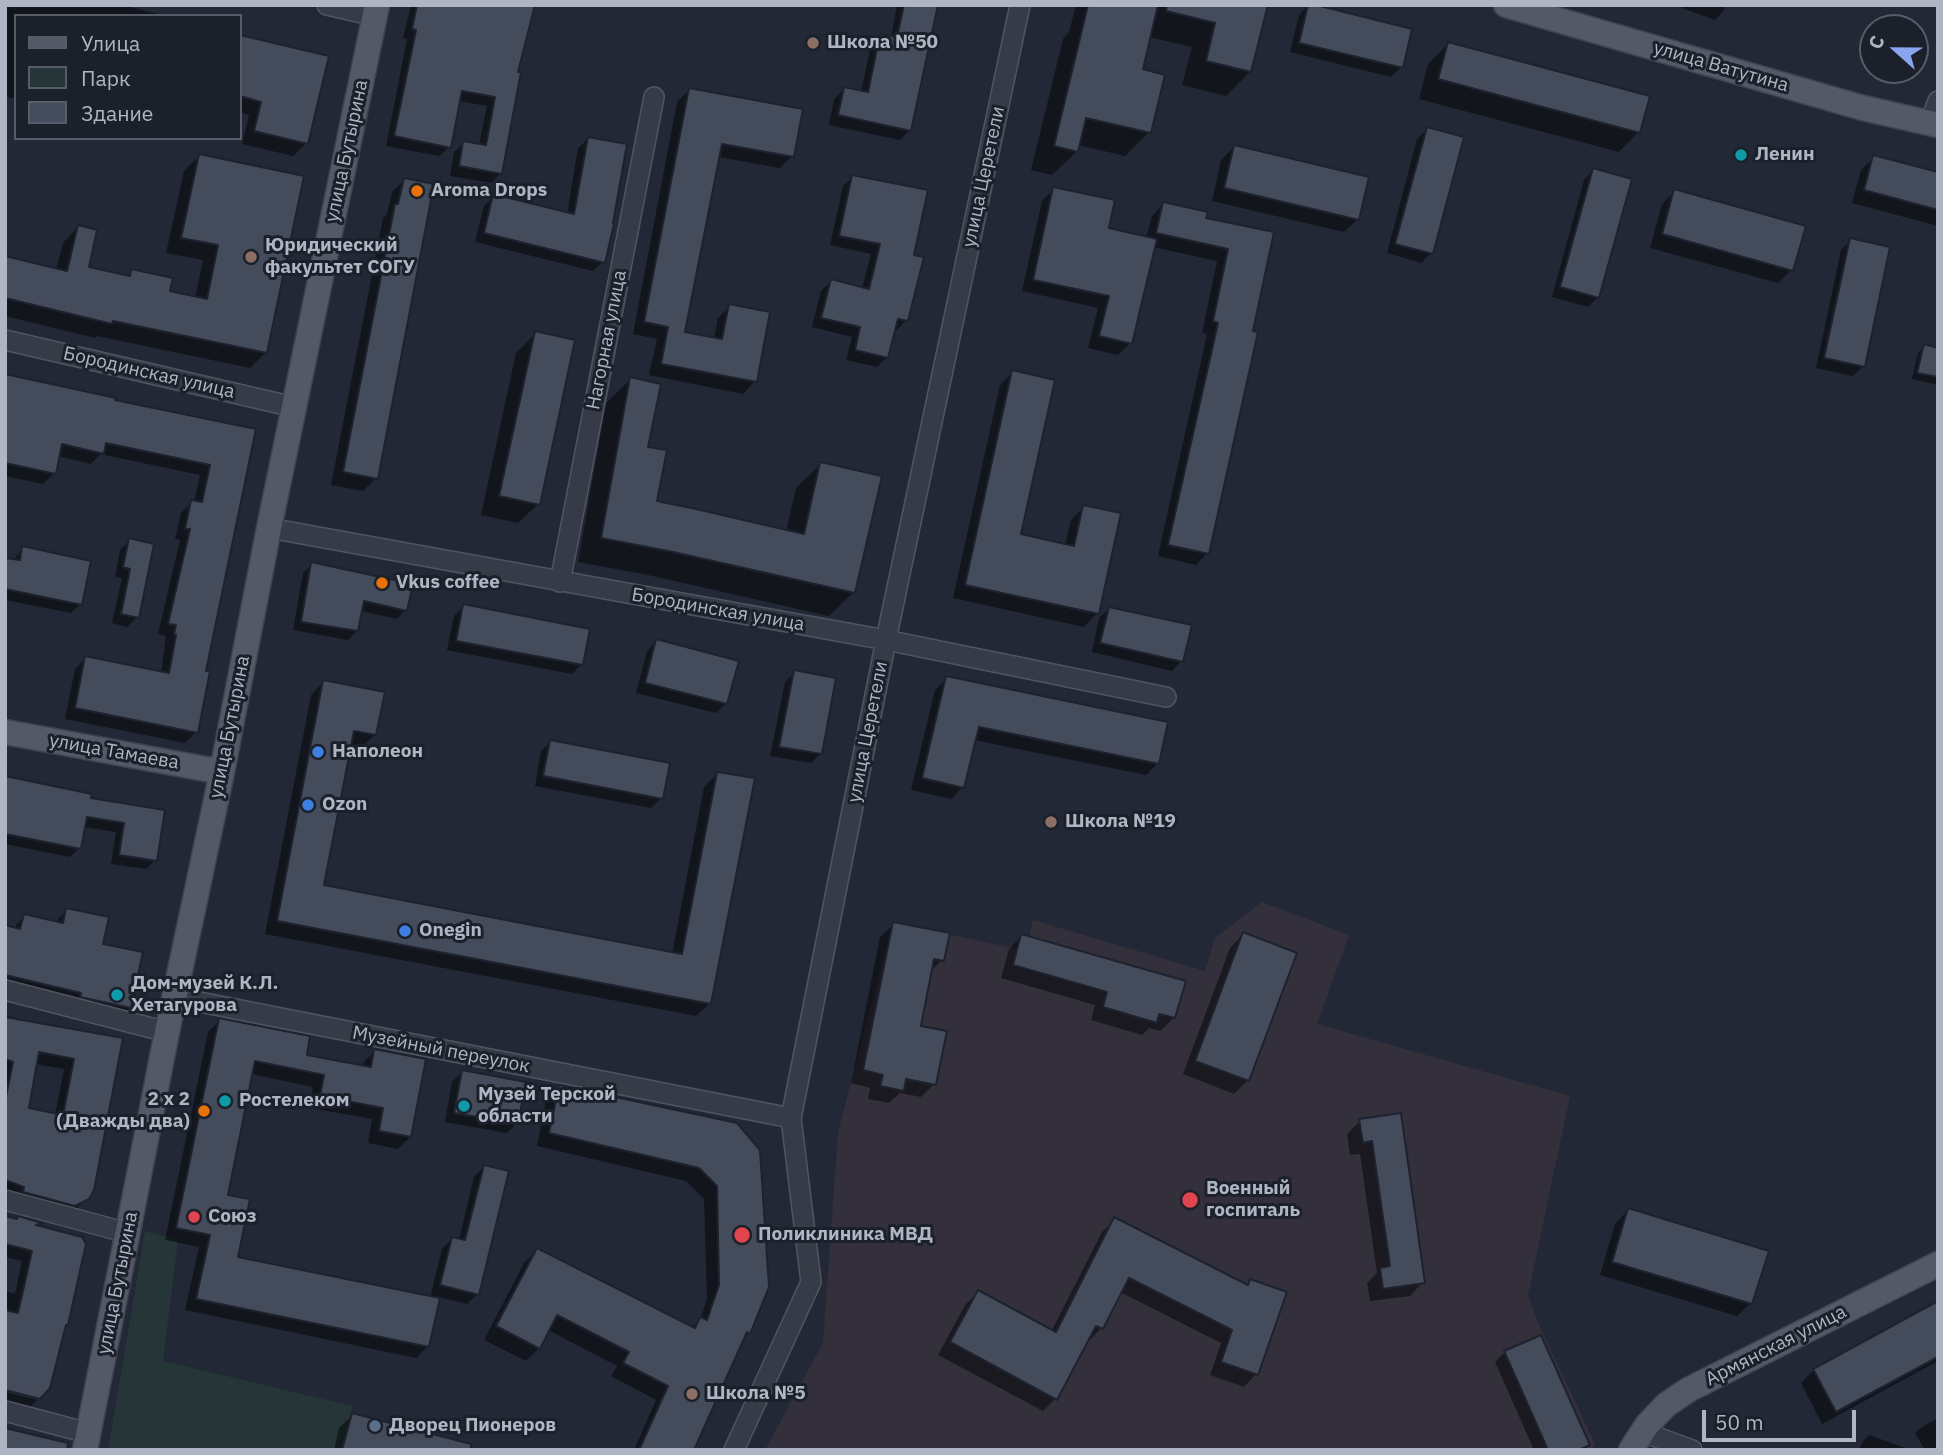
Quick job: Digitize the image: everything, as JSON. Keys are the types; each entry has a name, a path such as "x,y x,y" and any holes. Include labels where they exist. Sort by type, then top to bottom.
{"main road":[{"name":"улица Ватутина","path":"1506,5 1863,108 1935,116"},
{"name":"улица Бутырина","path":"86,1441 174,997 222,772 268,528 376,11"},
{"name":"улица Тамаева","path":"5,732 222,772"},
{"name":"Армянская улица","path":"1637,1441 1666,1405 1688,1390 1938,1264"}],"street":[{"path":"327,5 376,11"},
{"name":"улица Церетели","path":"734,1450 811,1282 791,1118 886,640 1020,5"},
{"name":"Нагорная улица","path":"560,582 654,97"},
{"name":"Бородинская улица","path":"5,340 293,407"},
{"name":"Бородинская улица","path":"268,528 886,640 1166,697"},
{"path":"5,990 167,1032"},
{"name":"Музейный переулок","path":"174,997 791,1118"},
{"path":"5,1200 128,1233"},
{"path":"5,1411 86,1441"},
{"path":"1637,1441 1692,1450"}],"shaded area":[{"name":"Военный госпиталь","path":"1262,902 1349,935 1317,1024 1570,1096 1528,1295 1538,1323 1595,1444 1591,1450 765,1450 823,1343 838,1132 893,922 1026,951 1033,920 1205,971 1215,938"}],"green space":[{"path":"145,1231 178,1240 163,1361 353,1406 342,1450 108,1450"}],"building":[{"path":"417,5 535,5 518,72 521,72 502,174 459,166 463,141 486,145 495,97 462,91 451,148 394,136 416,30 412,29"},
{"path":"904,5 938,5 911,131 838,115 844,87 868,92 880,34 897,37"},
{"path":"1088,5 1158,5 1143,69 1165,75 1151,133 1086,118 1078,152 1054,146"},
{"path":"1167,5 1268,5 1251,72 1206,61 1215,23 1166,11"},
{"path":"1308,5 1412,29 1403,68 1299,43"},
{"path":"242,35 329,56 308,144 254,131 261,102 242,97"},
{"path":"1448,42 1650,96 1640,133 1438,79"},
{"path":"689,88 803,109 794,157 722,144 685,332 722,339 729,304 770,312 757,382 661,364 668,327 644,322"},
{"path":"1427,127 1464,137 1433,254 1395,244"},
{"path":"588,137 627,144 605,263 484,233 493,194 574,214"},
{"path":"1234,145 1369,177 1359,220 1224,188"},
{"name":"Юридический факультет СОГУ","path":"199,154 304,176 267,353 113,321 112,324 5,298 5,256 67,271 78,225 97,230 89,267 130,276 131,269 173,278 170,291 207,299 218,245 181,238"},
{"path":"1873,155 1938,172 1938,210 1864,190"},
{"path":"1593,168 1632,179 1599,298 1560,287"},
{"path":"852,175 928,190 914,255 924,257 908,321 898,319 888,358 855,350 860,327 821,318 831,279 869,289 880,244 839,236"},
{"path":"404,178 434,184 378,479 343,472 395,204 398,204"},
{"path":"1053,187 1115,200 1109,228 1157,239 1132,344 1099,336 1109,296 1033,280"},
{"path":"1674,189 1806,226 1793,271 1662,234"},
{"path":"1163,202 1208,212 1206,218 1274,232 1253,331 1258,332 1209,554 1168,545 1218,323 1213,321 1228,249 1156,233"},
{"path":"1850,238 1890,247 1865,367 1824,358"},
{"path":"535,331 575,340 540,505 499,496"},
{"path":"1924,344 1938,348 1938,377 1917,373"},
{"path":"1012,370 1055,380 1021,534 1074,546 1083,505 1121,513 1099,614 965,585"},
{"path":"5,374 256,429 206,671 210,671 198,733 75,708 85,656 169,673 176,625 168,624 190,529 185,529 191,500 202,502 210,465 106,443 104,454 62,444 56,474 5,463"},
{"path":"630,377 661,384 648,447 667,450 657,501 804,534 820,462 882,476 855,593 601,538"},
{"path":"129,538 154,544 139,618 121,614 130,569 123,567"},
{"path":"22,546 91,561 82,605 5,589 5,558 20,560"},
{"path":"311,562 413,584 407,611 364,601 358,631 301,622"},
{"path":"463,604 590,629 583,665 456,641"},
{"path":"1109,607 1192,625 1183,662 1100,643"},
{"path":"656,639 739,661 727,704 645,683"},
{"path":"794,670 836,678 822,754 779,747"},
{"path":"946,676 1168,722 1159,764 979,727 964,788 922,778"},
{"path":"323,680 385,692 376,735 354,731 324,885 682,954 717,772 755,778 711,1004 277,921"},
{"path":"550,740 670,763 663,799 543,776"},
{"path":"5,776 92,794 91,798 165,810 157,861 119,855 124,823 87,817 81,849 5,834"},
{"path":"66,908 109,917 103,944 143,952 131,1008 80,997 81,993 5,975 5,925 20,929 24,914 63,923"},
{"path":"893,922 950,933 944,961 934,959 921,1026 947,1031 936,1085 906,1079 904,1091 880,1086 883,1075 863,1070"},
{"path":"1243,932 1297,953 1249,1081 1195,1061"},
{"path":"1021,934 1186,981 1175,1018 1159,1014 1157,1023 1103,1007 1107,992 1013,965"},
{"path":"5,1017 123,1038 94,1190 89,1199 75,1206 23,1192 24,1187 5,1180 5,1102 13,1062 5,1059","holes":["39,1052 74,1059 63,1115 29,1108"]},
{"path":"219,1018 310,1036 307,1055 371,1067 374,1049 426,1059 411,1137 379,1131 383,1108 320,1096 324,1075 255,1061 228,1195 250,1199 238,1257 440,1298 429,1347 196,1299 210,1235 176,1228"},
{"path":"462,1070 526,1082 518,1124 454,1113"},
{"path":"559,1085 737,1123 760,1150 769,1287 750,1334 747,1332 694,1450 639,1450 668,1386 623,1363 629,1352 557,1315 540,1349 496,1326 537,1248 695,1328 700,1317 707,1320 719,1285 717,1186 699,1168 549,1133"},
{"path":"1401,1113 1425,1283 1383,1289 1380,1268 1390,1266 1372,1141 1363,1143 1359,1119"},
{"path":"484,1165 509,1171 479,1295 440,1285 452,1237 465,1240"},
{"path":"1628,1208 1769,1251 1752,1304 1612,1262"},
{"path":"5,1216 17,1219 18,1216 42,1223 36,1225 82,1237 86,1244 68,1325 50,1388 40,1399 5,1390 5,1310 18,1313 32,1251 5,1244"},
{"path":"1114,1217 1248,1285 1250,1279 1287,1292 1258,1375 1221,1362 1232,1330 1129,1278 1103,1329 1096,1326 1057,1400 950,1342 978,1290 1056,1332"},
{"path":"1938,1301 1938,1357 1836,1412 1813,1369"},
{"path":"1541,1335 1590,1445 1579,1450 1548,1450 1504,1351"},
{"name":"Дворец Пионеров","path":"352,1413 471,1444 471,1450 342,1450"},
{"path":"5,1428 68,1443 67,1450 5,1450"}],"place":[{"name":"Школа №50","path":"813,43"},
{"name":"Ленин","path":"1741,155"},
{"name":"Aroma Drops","path":"417,191"},
{"name":"Юридический факультет СОГУ","path":"251,257"},
{"name":"Vkus coffee","path":"382,583"},
{"name":"Наполеон","path":"318,752"},
{"name":"Ozon","path":"308,805"},
{"name":"Школа №19","path":"1051,822"},
{"name":"Onegin","path":"405,931"},
{"name":"Дом-музей К.Л. Хетагурова","path":"117,995"},
{"name":"Ростелеком","path":"225,1101"},
{"name":"Музей Терской области","path":"464,1106"},
{"name":"2 х 2 (Дважды два)","path":"204,1111"},
{"name":"Военный госпиталь","path":"1190,1200"},
{"name":"Союз","path":"194,1217"},
{"name":"Поликлиника МВД","path":"742,1235"},
{"name":"Школа №5","path":"692,1394"},
{"name":"Дворец Пионеров","path":"375,1426"}]}
